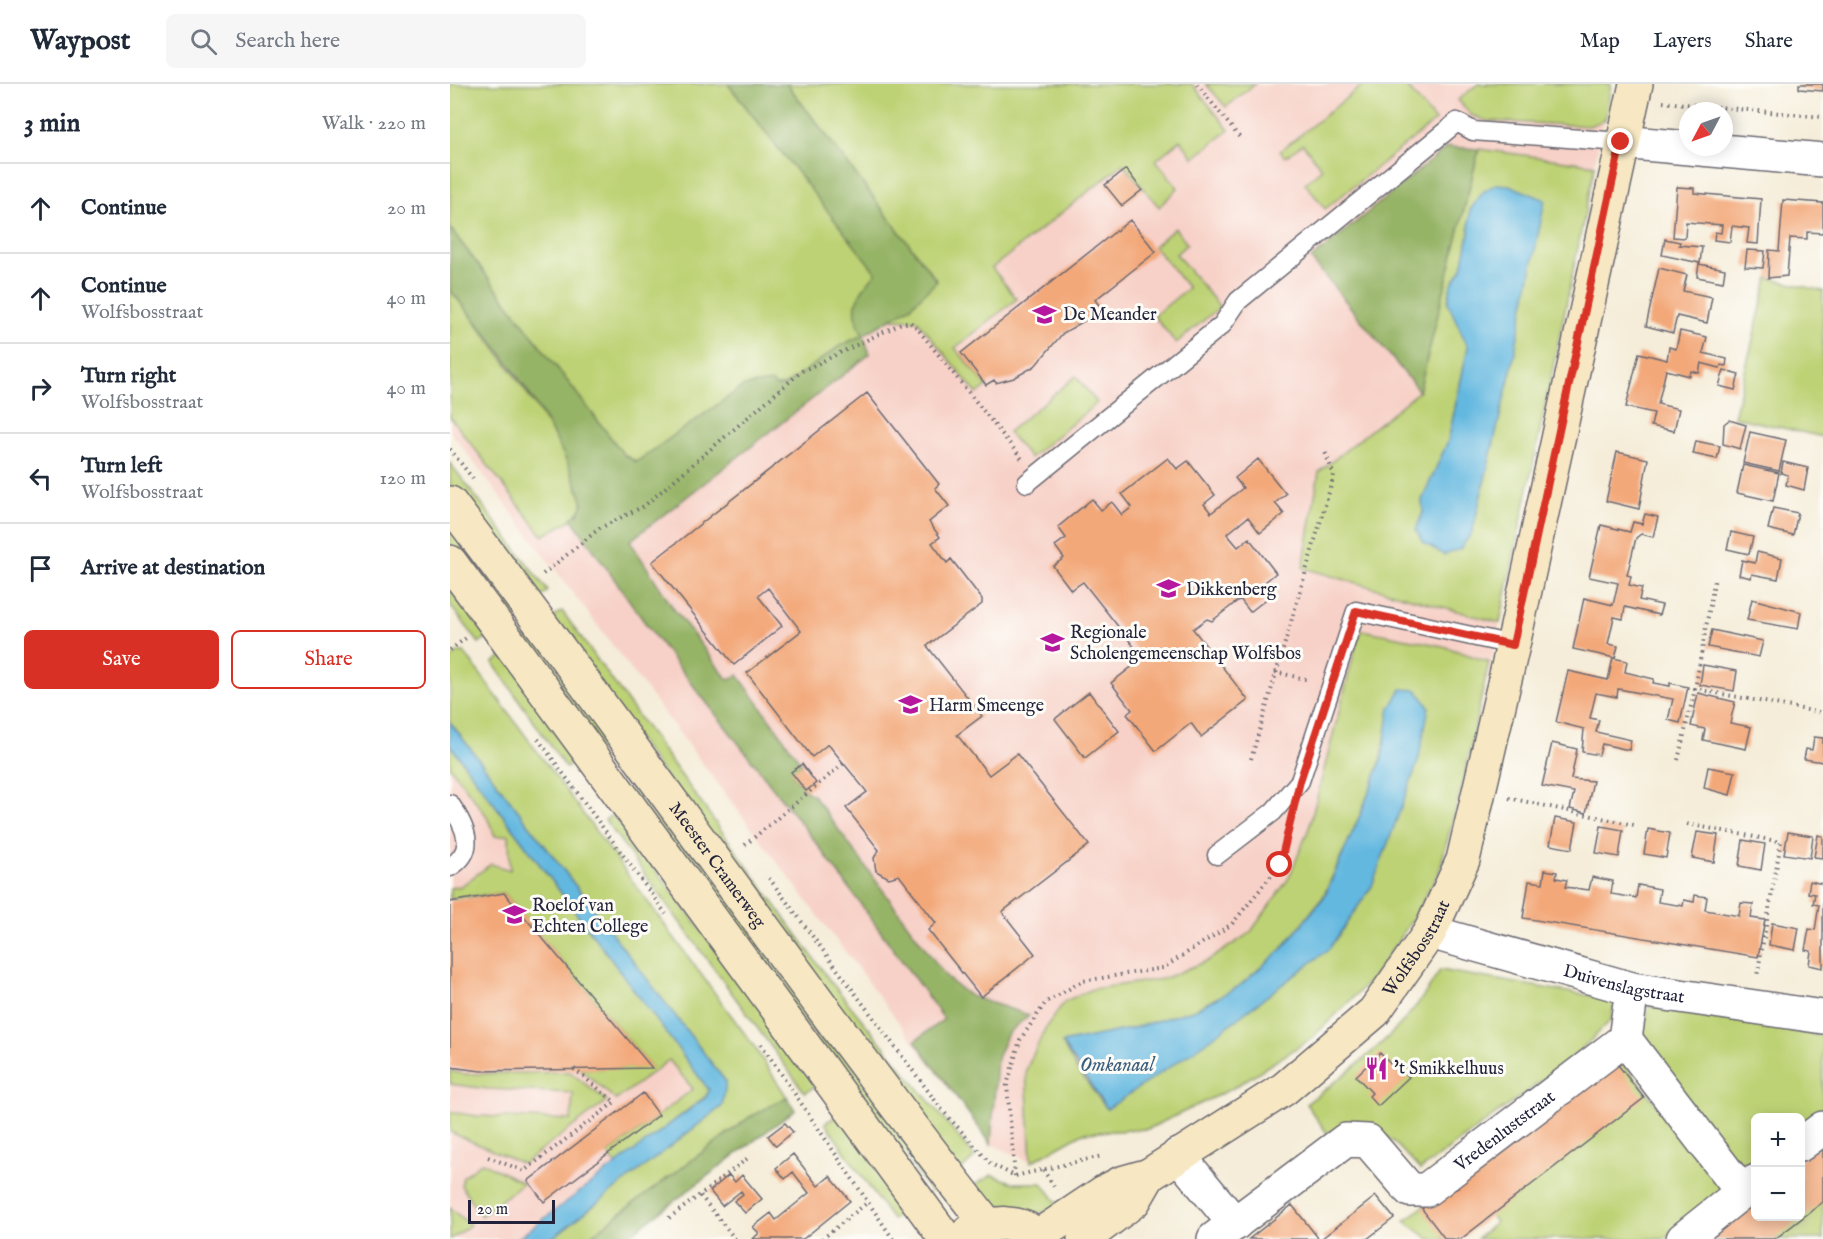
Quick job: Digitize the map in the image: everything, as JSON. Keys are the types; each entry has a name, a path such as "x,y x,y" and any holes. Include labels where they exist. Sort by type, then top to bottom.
{"main road":[{"name":"Wolfsbosstraat","path":"1040,1237 1104,1192 1121,1183 1149,1175 1284,1089 1374,1012 1430,932 1463,860 1513,645 1621,142 1634,91"},
{"name":"Meester Cramerweg","path":"450,503 534,613 859,1058 975,1232"},
{"name":"Meester Cramerweg","path":"450,562 946,1239"},
{"name":"Wolfsbosstraat","path":"1084,1239 1134,1201 1149,1175"},
{"path":"975,1232 1014,1224 1040,1237"}],"street":[{"path":"1621,142 1823,160"},
{"name":"Duivenslagstraat","path":"1430,932 1632,989 1823,1017"},
{"path":"1632,989 1625,1038 1749,1186 1683,1239"},
{"name":"Vredenluststraat","path":"1225,1232 1346,1140 1368,1141 1410,1190 1425,1190 1625,1038"},
{"path":"1805,1142 1823,1128"},
{"path":"1178,1155 1225,1232"}],"lane":[{"path":"1031,479 1222,325 1238,301 1457,122 1473,131 1621,142"},
{"path":"1217,855 1274,812 1300,781 1356,611 1513,645"},
{"path":"450,804 468,836 467,850 459,862 450,867"}],"path":[{"path":"1197,84 1240,138"},
{"path":"1634,91 1823,117"},
{"path":"543,574 600,528 652,500 802,370 900,324 910,322 917,328 1031,479"},
{"path":"1251,759 1334,475 1325,452"},
{"path":"1678,760 1695,689 1715,577"},
{"path":"460,631 473,646"},
{"path":"450,650 466,638"},
{"path":"1275,672 1314,681"},
{"path":"1695,689 1823,713"},
{"path":"534,733 672,923"},
{"path":"745,845 844,763"},
{"path":"1016,1176 1007,1085 1020,1040 1046,1002 1083,981 1163,968 1232,924 1280,865 1300,781"},
{"path":"1479,792 1634,825"},
{"path":"1687,824 1781,842 1751,1007"},
{"path":"755,1035 893,1239"},
{"path":"488,1156 524,1171 615,1102 574,1070"},
{"path":"669,1218 748,1158"},
{"path":"991,1164 1016,1176 1043,1170"},
{"path":"700,1195 735,1239"},
{"path":"822,1239 868,1202"}],"shaded area":[{"name":"Regionale Scholengemeenschap Wolfsbos","path":"450,84 1611,84 1500,623 1463,781 1437,874 1410,923 1372,979 1311,1039 1233,1088 1148,1129 1083,1133 1031,1162 991,1144 450,431"},
{"name":"Roelof van Echten College","path":"450,745 706,1096 518,1239 450,1239"}],"green space":[{"path":"450,84 728,84 877,273 864,288 857,302 856,317 863,335 840,346 784,386 744,386 637,462 624,455 450,228"},
{"path":"728,84 787,84 937,281 908,309 863,335 856,317 857,302 864,288 876,273"},
{"path":"787,84 1192,84 1229,130 1194,158 1180,140 1156,160 1178,188 1159,207 1123,164 992,268 1017,299 955,348 987,386 977,394 917,320 888,319 908,309 937,281"},
{"path":"1206,84 1255,84 1226,107"},
{"path":"1364,84 1405,84 1435,121 1325,209 1305,183 1322,169 1303,144 1285,157 1280,151"},
{"path":"1478,84 1611,84 1605,120 1589,126 1487,121 1471,115 1458,100"},
{"path":"1447,147 1479,149 1419,391 1311,259"},
{"path":"1479,149 1595,165 1500,623 1303,568 1319,472 1419,391","holes":["1509,185 1544,201 1512,366 1472,533 1416,531 1423,512 1422,500 1448,441 1468,347 1448,302 1451,285 1462,268 1469,234 1470,210"]},
{"path":"450,228 624,455 636,462 744,386 772,382 775,386 784,386 840,346 863,335 870,354 630,541 673,608 728,680 738,675 802,764 792,773 806,791 814,796 947,978 970,996 1029,1015 1008,1033 997,1058 991,1144 915,1041 944,1019 817,844 653,634 571,518 579,513 583,504 560,447 545,419 509,364 450,290"},
{"path":"1175,228 1187,244 1176,254 1220,307 1176,343 1154,316 1188,288 1154,246"},
{"path":"1768,278 1823,291 1823,437 1734,417"},
{"path":"450,290 529,396 569,462 580,488 582,506 580,511 543,536 450,417"},
{"path":"1076,376 1097,403 1030,458 1008,432"},
{"path":"450,463 548,591 536,601 450,486"},
{"path":"450,520 520,613 506,624 450,548"},
{"path":"450,577 493,633 479,643 450,605"},
{"path":"562,611 831,982 975,1157 959,1172 549,620"},
{"path":"536,630 943,1183 931,1192 520,642"},
{"path":"1362,630 1443,646 1489,662 1463,781 1439,872 1410,923 1372,979 1311,1039 1233,1088 1148,1129 1083,1133 1031,1162 1026,1070 1046,1027 1065,1001 1093,989 1163,979 1209,960 1250,933 1289,878 1309,828","holes":["1390,708 1372,886 1329,949 1205,1043 1107,1109 1076,1068 1062,1043 1130,1029 1196,1009 1238,987 1281,950 1323,897 1361,813 1382,758"]},
{"path":"459,652 464,652 753,1045 787,1097 750,1117 586,1239 551,1239 722,1106 726,1082 450,722 450,659"},
{"path":"507,653 524,677 573,763 566,768 493,663"},
{"path":"450,745 709,1090 706,1096 616,1165 608,1154 693,1089 669,1060 616,1100 580,1069 651,1067 504,893 450,899 450,888 461,886 491,864 510,870 509,835 495,836 486,815 450,767"},
{"path":"612,815 633,839 818,1084 805,1093 605,820"},
{"path":"1440,970 1615,1000 1611,1020 1574,1057 1420,1170 1399,1147 1381,1133 1359,1128 1327,1133 1306,1104 1363,1060 1397,1027 1413,1010"},
{"path":"1649,1006 1823,1036 1823,1111 1805,1126 1805,1113 1751,1113 1751,1169 1745,1174 1640,1040"},
{"path":"1616,1054 1724,1189 1664,1239 1477,1239 1496,1222 1489,1213 1454,1239 1429,1239 1405,1221"},
{"path":"450,1071 465,1074 570,1072 607,1101 523,1164 450,1132 450,1112 478,1116 571,1120 573,1093 488,1089 450,1084"},
{"path":"787,1097 795,1110 624,1239 586,1239 750,1117"},
{"path":"839,1114 911,1205 892,1220 825,1123"},
{"path":"1823,1146 1823,1239 1709,1239 1751,1204 1751,1221 1805,1221 1805,1201"},
{"path":"482,1162 523,1183 481,1216 461,1185 463,1177"},
{"path":"992,1175 1014,1183 1042,1183 1061,1208 1038,1213 1025,1212 991,1202 971,1187"},
{"path":"450,1208 470,1225 451,1239 450,1239"}],"water":[{"path":"1496,184 1509,185 1545,200 1512,366 1472,533 1460,549 1444,555 1424,543 1416,530 1423,512 1422,500 1448,441 1468,347 1448,303 1451,285 1462,268 1469,234 1470,210 1483,192"},
{"name":"Omkanaal","path":"1401,689 1417,690 1429,707 1418,762 1372,886 1329,949 1205,1043 1107,1109 1062,1043 1130,1029 1196,1009 1238,987 1281,950 1324,897 1382,758 1390,708"},
{"path":"450,722 726,1082 722,1106 551,1239 517,1239 706,1097 709,1090 450,745"}],"building":[{"path":"1799,84 1823,84 1823,91 1799,89"},
{"path":"1126,169 1142,190 1122,206 1105,185"},
{"path":"1677,187 1694,188 1694,193 1761,199 1758,244 1747,243 1749,228 1732,226 1730,242 1714,240 1715,232 1721,233 1722,225 1686,222 1685,238 1673,237"},
{"path":"1783,200 1823,203 1823,233 1807,232 1807,239 1790,238 1787,276 1768,278 1769,250 1779,251"},
{"path":"1130,220 1156,252 1095,300 1102,309 1100,312 1063,333 1035,366 1014,378 996,383 994,380 986,385 961,353"},
{"path":"1665,239 1680,242 1679,245 1702,247 1700,263 1662,255"},
{"path":"1747,250 1765,251 1763,268 1745,267"},
{"path":"1699,264 1725,269 1723,282 1697,277"},
{"path":"1659,268 1687,275 1683,291 1712,297 1707,323 1677,316 1673,333 1646,326"},
{"path":"1680,331 1707,337 1703,353 1727,359 1726,366 1721,365 1720,368 1701,363 1699,373 1691,371 1690,376 1666,370 1658,404 1679,409 1674,431 1651,426 1654,413 1626,407 1639,353 1667,360 1669,347 1676,349"},
{"path":"1724,370 1739,374 1735,390 1719,386"},
{"path":"867,393 939,484 935,488 949,506 929,522 940,537 932,543 947,563 951,559 982,599 982,604 927,646 982,716 957,735 989,775 1017,754 1089,845 1002,912 1035,954 981,997 928,930 936,923 899,875 889,878 876,871 874,858 879,850 846,808 867,792 828,744 812,757 747,673 801,631 768,588 758,596 782,626 734,665 652,562"},
{"path":"1729,420 1746,425 1740,449 1723,444 1724,424"},
{"path":"1750,432 1786,440 1779,471 1743,463"},
{"path":"1696,441 1720,446 1717,459 1693,454"},
{"path":"1617,452 1648,459 1639,509 1606,501"},
{"path":"1168,458 1177,469 1188,461 1215,495 1204,504 1211,513 1243,488 1235,478 1258,459 1286,494 1275,503 1284,514 1260,533 1248,517 1227,534 1238,547 1249,538 1276,573 1265,582 1274,593 1250,612 1240,599 1212,621 1207,619 1193,629 1248,700 1201,737 1191,723 1156,751 1127,714 1132,710 1111,683 1143,658 1083,582 1071,590 1053,566 1064,558 1055,546 1066,538 1058,527 1092,499 1101,510 1112,502 1122,515 1132,507 1122,494"},
{"path":"1783,462 1808,468 1804,490 1786,485 1788,475 1781,473"},
{"path":"1743,465 1779,473 1773,501 1737,493"},
{"path":"1773,508 1798,513 1793,535 1768,529"},
{"path":"1645,514 1658,517 1653,537 1641,534 1636,538 1627,575 1631,576 1629,585 1642,588 1639,600 1662,605 1659,615 1625,607 1623,619 1614,617 1608,644 1618,646 1615,658 1573,649 1584,598 1613,605 1618,583 1589,577 1601,525 1630,532 1633,522 1642,524"},
{"path":"1731,532 1753,537 1749,554 1727,549"},
{"path":"1757,552 1782,558 1778,579 1752,574 1751,578 1739,575 1742,560 1755,563"},
{"path":"1752,599 1801,612 1798,629 1747,620"},
{"path":"1712,630 1763,641 1759,657 1708,647"},
{"path":"1613,658 1627,661 1625,672 1654,679 1653,683 1670,686 1670,683 1688,687 1680,723 1668,720 1673,699 1618,689 1617,697 1596,693 1590,718 1599,720 1596,732 1631,740 1629,750 1602,744 1599,755 1582,752 1584,729 1556,722 1568,671 1608,680"},
{"path":"1703,665 1737,671 1734,691 1700,685"},
{"path":"1089,692 1119,731 1085,758 1055,719"},
{"path":"1698,693 1735,702 1730,723 1751,727 1746,749 1703,740 1705,729 1691,726"},
{"path":"1814,737 1823,738 1823,762 1804,759 1806,749 1812,750"},
{"path":"1552,743 1577,749 1571,779 1593,781 1586,813 1570,809 1574,792 1542,786"},
{"path":"802,764 816,783 806,791 791,772"},
{"path":"1708,767 1735,772 1730,795 1704,788"},
{"path":"1555,818 1577,822 1572,849 1550,845"},
{"path":"1601,826 1623,830 1619,857 1596,853"},
{"path":"1648,829 1670,833 1666,858 1644,854"},
{"path":"1697,832 1718,835 1714,862 1692,858"},
{"path":"1788,832 1813,836 1810,858 1784,854"},
{"path":"1818,835 1823,836 1823,858 1814,857"},
{"path":"1743,840 1765,844 1761,870 1739,866"},
{"path":"1545,870 1557,872 1556,878 1567,880 1565,887 1589,890 1592,877 1613,881 1611,894 1636,898 1638,885 1660,889 1658,902 1683,906 1684,900 1694,902 1695,895 1707,897 1705,910 1739,916 1741,903 1753,904 1751,918 1765,920 1758,957 1523,918 1529,881 1543,883"},
{"path":"1810,881 1823,884 1823,968 1809,965 1811,951 1805,950 1809,929 1815,930 1819,905 1813,904 1815,894 1808,893"},
{"path":"504,893 652,1068 481,1071 450,1067 450,902"},
{"path":"1772,923 1799,928 1795,950 1769,945"},
{"path":"1380,1053 1396,1070 1399,1067 1409,1077 1378,1106 1369,1096 1372,1093 1356,1076"},
{"path":"1615,1061 1644,1098 1461,1239 1445,1239 1422,1209"},
{"path":"643,1093 659,1115 544,1202 528,1181"},
{"path":"785,1123 793,1132 776,1146 768,1136"},
{"path":"1823,1143 1823,1202 1805,1216 1805,1167 1805,1156"},
{"path":"793,1154 818,1186 830,1176 850,1201 803,1239 753,1239 759,1233 753,1227 771,1213 776,1220 809,1193 793,1172 785,1179 776,1168"},
{"path":"729,1175 735,1182 742,1175 762,1199 745,1213 734,1201 743,1194 741,1191 722,1206 710,1191"},
{"path":"1376,1196 1394,1218 1367,1239 1321,1239"},
{"path":"1751,1198 1751,1221 1798,1221 1775,1239 1698,1239"},
{"path":"1292,1205 1319,1239 1249,1239"}],"place":[{"name":"De Meander","path":"1045,314"},
{"name":"Dikkenberg","path":"1168,589"},
{"name":"Regionale Scholengemeenschap Wolfsbos","path":"1052,642"},
{"name":"Harm Smeenge","path":"911,705"},
{"name":"Roelof van Echten College","path":"514,915"},
{"name":"'t Smikkelhuus","path":"1376,1068"}],"route":[{"path":"1280,865 1300,781 1356,611 1513,645 1621,142"}]}
